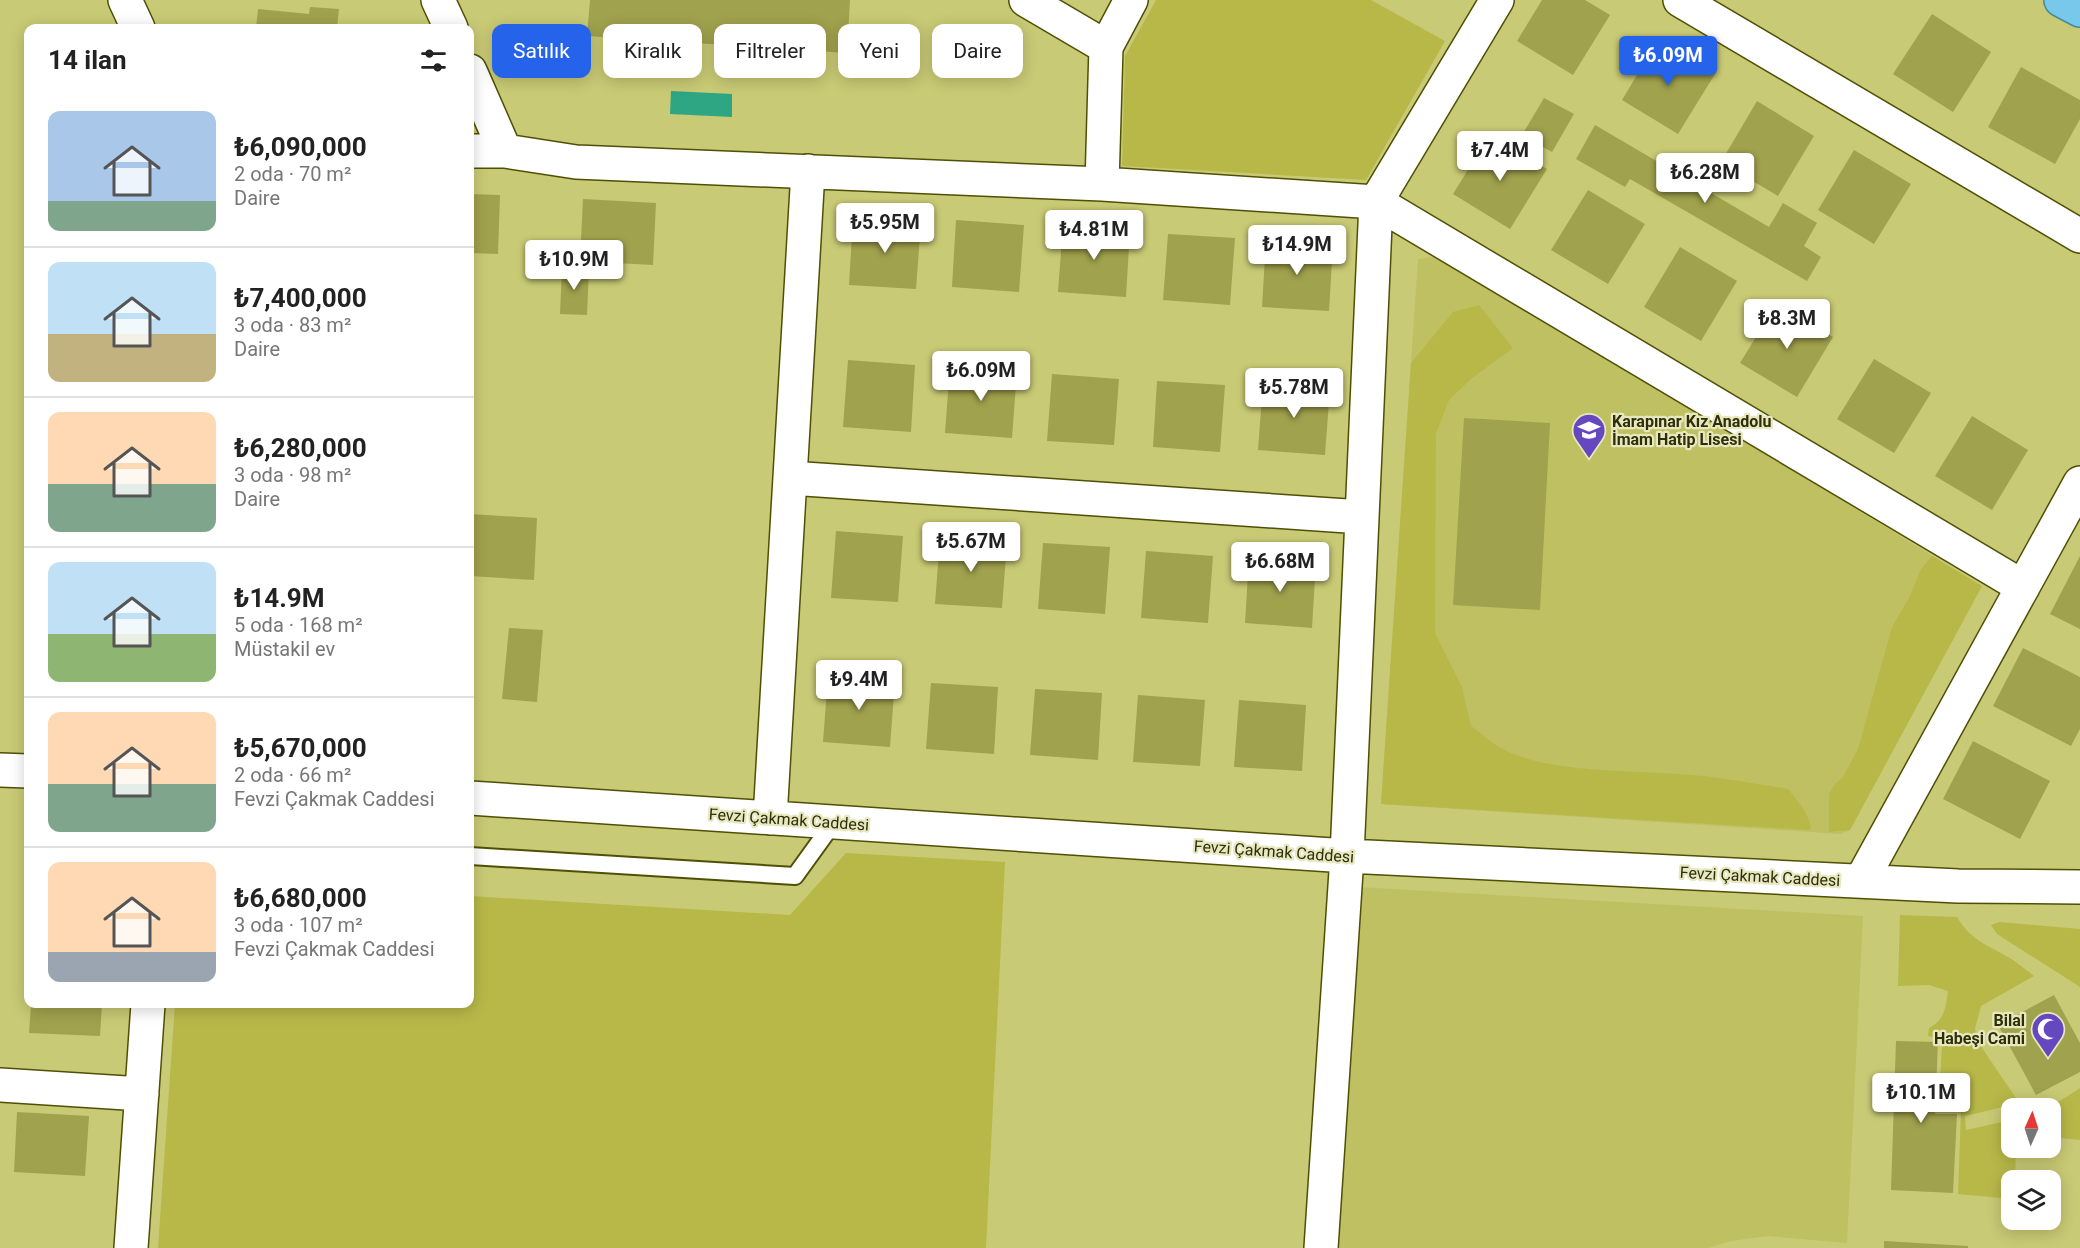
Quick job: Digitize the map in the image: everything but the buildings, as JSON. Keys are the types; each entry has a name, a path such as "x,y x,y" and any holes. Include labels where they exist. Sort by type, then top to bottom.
{"highway":[{"path":"2061,0 2080,10"}],"street":[{"path":"125,0 136,24"},
{"path":"438,0 449,24"},
{"path":"1026,0 1106,47"},
{"path":"1102,184 1106,47 1131,0"},
{"path":"1321,1248 1347,856 1376,202 1497,0"},
{"path":"1680,0 2080,236"},
{"path":"474,80 505,151"},
{"path":"474,151 505,151 576,162 1102,184 1376,202 2023,587"},
{"path":"770,818 808,171"},
{"path":"790,478 1362,517"},
{"path":"1861,881 2080,483"},
{"path":"0,770 24,771"},
{"name":"Fevzi Çakmak Caddesi","path":"474,798 1347,856 1958,886 2080,887"},
{"path":"131,1248 148,1008"},
{"path":"0,1085 142,1094"}],"lane":[{"path":"474,856 795,876 834,822"}],"shaded area":[{"path":"1156,0 1371,0 1445,41 1366,180 1122,166 1125,56"},
{"path":"671,91 732,94 732,117 670,114"},
{"name":"Karapınar Kız Anadolu İmam Hatip Lisesi","path":"1441,256 1982,586 1850,830 1840,834 1381,804 1418,259"},
{"path":"1479,305 1513,348 1471,379 1449,400 1436,434 1435,633 1462,687 1471,726 1501,748 1540,762 1587,769 1706,776 1788,789 1805,812 1810,822 1809,830 1381,804 1411,363 1453,312"},
{"path":"1932,556 1982,586 1850,830 1829,832 1829,794 1834,785 1843,777 1858,749 1892,627 1909,598 1921,569"},
{"path":"846,853 1005,862 986,1248 158,1248 175,1008 474,1008 474,896 790,915"},
{"path":"1358,887 1863,916 1847,1243 1768,1236 1731,1241 1708,1248 1339,1248"},
{"path":"1900,915 1957,917 1974,937 2010,958 2034,976 1981,1006 1975,1029 1978,1042 2016,1098 2001,1098 2001,1108 1965,1116 1966,1130 2001,1122 2001,1158 2016,1158 2015,1170 2001,1170 2001,1198 1958,1194 1961,1111 1939,1109 1942,1039 1928,1036 1929,1028 1938,1022 1943,1013 1948,991 1929,985 1898,986"},
{"path":"1999,922 2080,929 2080,987 1997,934 1991,925"},
{"path":"2080,1088 2080,1140 2061,1138 2061,1100"}],"place":[{"name":"Karapınar Kız Anadolu İmam Hatip Lisesi","path":"1589,459"},
{"name":"Bilal Habeşi Cami","path":"2048,1058"}]}
